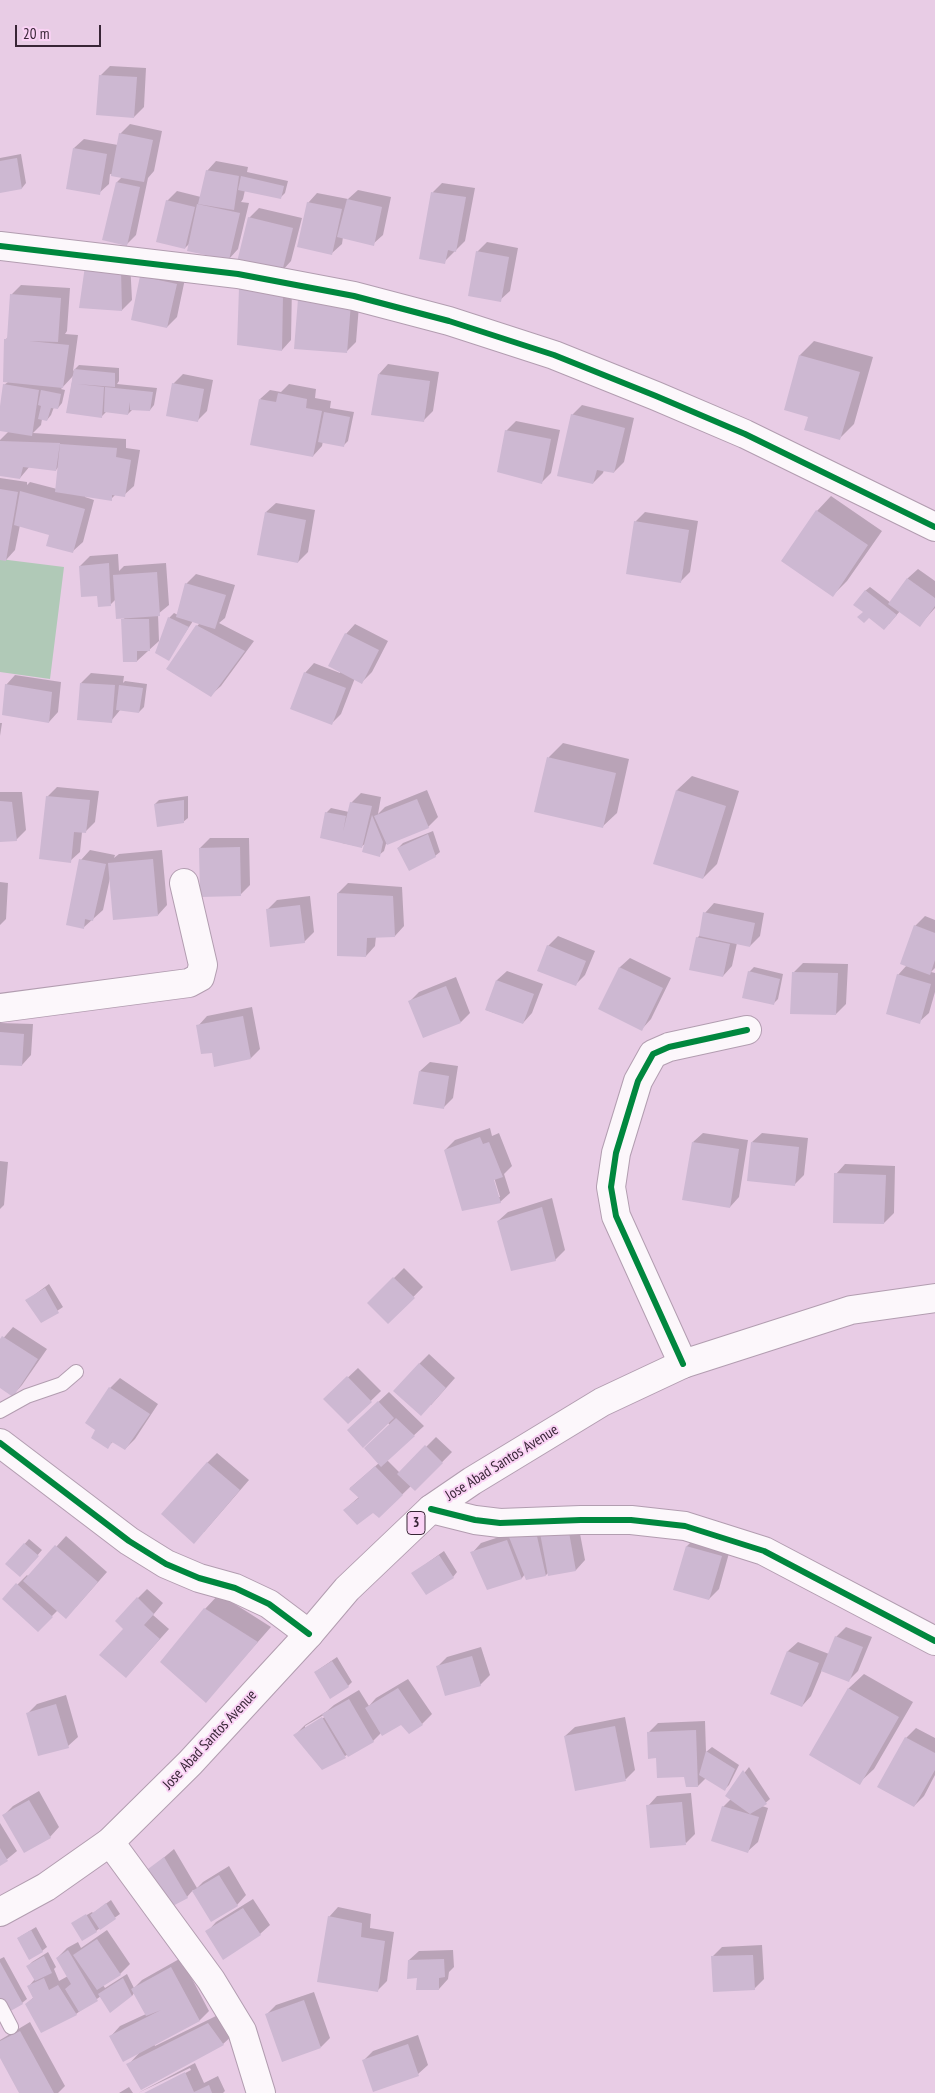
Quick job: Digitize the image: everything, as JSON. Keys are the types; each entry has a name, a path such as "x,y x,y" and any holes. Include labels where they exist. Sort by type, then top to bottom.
{"main road":[{"path":"0,246 238,274 354,296 449,322 554,355 665,400 745,434 935,527"},
{"path":"0,1008 189,983 200,977 203,965 184,884"},
{"path":"683,1364 616,1216 611,1187 616,1153 638,1080 653,1054 669,1047 747,1030"},
{"name":"Jose Abad Santos Avenue","path":"0,1912 46,1887 110,1842 190,1763 309,1634 347,1589 431,1508 472,1481 602,1402 683,1364 851,1310 935,1298"},
{"path":"0,1443 129,1541 166,1564 199,1578 235,1588 270,1604 309,1634"},
{"path":"431,1508 475,1520 500,1523 563,1520 631,1520 685,1526 764,1551 935,1641"},
{"path":"110,1842 211,1980 242,2030 261,2093"}],"lane":[{"path":"0,1411 27,1396 62,1384 76,1372"},
{"path":"0,2006 11,2027"}],"green space":[{"path":"0,559 64,567 50,679 0,672"}],"building":[{"path":"99,75 137,77 134,118 96,115"},
{"path":"119,133 153,140 144,182 111,176"},
{"path":"73,148 107,154 100,195 66,189"},
{"path":"17,158 22,189 0,193 0,161"},
{"path":"206,170 239,176 234,210 198,204"},
{"path":"241,176 284,186 281,199 238,190"},
{"path":"116,182 140,187 127,246 102,240"},
{"path":"431,192 466,197 456,252 448,250 445,264 419,259"},
{"path":"347,199 382,207 374,246 337,237"},
{"path":"166,200 195,207 185,249 156,242"},
{"path":"307,202 342,209 332,255 297,247"},
{"path":"197,204 240,213 229,260 187,251"},
{"path":"248,217 293,228 282,272 237,262"},
{"path":"476,251 509,257 501,302 468,296"},
{"path":"85,266 121,271 122,311 79,308"},
{"path":"140,276 177,284 167,328 131,320"},
{"path":"239,288 283,294 282,351 237,345"},
{"path":"10,294 61,298 58,342 29,341 69,345 63,388 3,382 4,339 7,339"},
{"path":"298,299 351,303 347,353 294,349"},
{"path":"799,355 860,372 840,440 804,430 808,417 784,410"},
{"path":"74,369 115,373 115,387 77,384 104,387 102,418 66,413"},
{"path":"378,374 430,381 424,422 371,415"},
{"path":"172,383 204,389 198,422 166,416"},
{"path":"3,384 39,390 32,436 0,431 0,406"},
{"path":"105,387 153,392 150,411 130,410 130,402 128,415 104,412"},
{"path":"41,390 61,394 58,409 51,408 47,421 38,419 41,406 38,405"},
{"path":"278,393 307,399 306,408 322,411 313,457 250,445 259,399 276,402"},
{"path":"324,412 350,417 344,447 318,442"},
{"path":"571,414 625,428 614,473 597,470 593,484 557,476"},
{"path":"505,430 551,439 542,484 497,472"},
{"path":"0,441 60,443 56,471 23,467 20,479 0,476"},
{"path":"60,444 117,448 116,457 131,460 125,497 112,495 112,501 55,492"},
{"path":"0,489 18,492 6,561 0,560"},
{"path":"20,491 85,509 73,553 46,546 49,535 14,525"},
{"path":"816,510 868,545 833,597 781,561"},
{"path":"265,512 306,520 298,563 257,555"},
{"path":"634,521 689,530 681,583 626,574"},
{"path":"109,563 111,606 98,607 97,596 81,597 79,566"},
{"path":"157,572 160,616 116,619 113,575"},
{"path":"907,578 935,598 935,606 920,627 888,604"},
{"path":"185,583 226,595 215,629 176,617"},
{"path":"865,590 897,615 884,630 869,618 864,623 857,617 863,612 853,605"},
{"path":"168,617 189,627 169,661 155,653"},
{"path":"121,619 149,619 150,651 137,651 137,662 123,662"},
{"path":"196,625 245,651 211,697 166,669"},
{"path":"345,633 379,650 362,684 328,666"},
{"path":"304,672 346,688 332,725 290,709"},
{"path":"80,683 115,685 112,723 77,720"},
{"path":"5,684 52,692 49,723 2,715"},
{"path":"119,685 143,688 139,713 116,710"},
{"path":"547,757 616,773 603,828 534,812"},
{"path":"676,790 726,806 703,879 653,864"},
{"path":"46,796 90,800 86,833 74,832 71,863 39,859"},
{"path":"417,799 429,828 387,845 374,816"},
{"path":"184,800 184,823 157,827 154,804"},
{"path":"0,801 12,802 17,841 0,842"},
{"path":"350,802 372,806 362,848 320,838 325,812 346,816 343,832"},
{"path":"372,815 383,842 380,857 362,852"},
{"path":"428,834 436,857 409,871 397,848"},
{"path":"240,847 241,896 200,897 199,848"},
{"path":"79,859 106,864 93,921 85,919 84,929 66,925"},
{"path":"153,859 158,916 113,920 108,863"},
{"path":"337,893 393,896 395,937 367,938 366,957 337,956"},
{"path":"300,905 305,943 270,947 266,909"},
{"path":"703,912 755,923 750,947 699,936"},
{"path":"914,925 935,933 935,960 930,975 900,964"},
{"path":"696,937 730,944 723,977 689,970"},
{"path":"547,945 586,961 576,986 537,971"},
{"path":"619,967 663,988 642,1031 598,1009"},
{"path":"748,971 780,979 774,1005 742,998"},
{"path":"792,972 838,973 836,1015 790,1014"},
{"path":"897,974 931,984 920,1024 886,1014"},
{"path":"496,980 534,994 523,1024 485,1010"},
{"path":"446,986 461,1023 423,1038 408,1001"},
{"path":"243,1016 251,1059 214,1067 212,1053 201,1054 196,1025"},
{"path":"0,1032 24,1034 22,1066 0,1065"},
{"path":"419,1071 449,1076 444,1109 413,1104"},
{"path":"480,1137 483,1144 489,1142 503,1177 494,1180 501,1203 462,1211 444,1150"},
{"path":"692,1142 739,1149 730,1208 682,1200"},
{"path":"751,1142 799,1147 795,1186 747,1181"},
{"path":"834,1173 886,1175 884,1224 833,1223"},
{"path":"542,1207 556,1261 511,1271 497,1221"},
{"path":"393,1277 415,1298 388,1324 367,1303"},
{"path":"45,1288 59,1313 41,1323 25,1300"},
{"path":"2,1336 38,1359 13,1397 0,1388 0,1339"},
{"path":"419,1363 446,1388 421,1416 393,1391"},
{"path":"347,1376 372,1402 348,1424 323,1399"},
{"path":"109,1387 150,1414 125,1450 112,1442 108,1449 91,1438 95,1430 85,1423"},
{"path":"378,1401 394,1418 363,1448 347,1430"},
{"path":"396,1418 415,1436 381,1467 364,1448"},
{"path":"425,1445 443,1463 415,1491 397,1474"},
{"path":"207,1462 240,1490 194,1544 161,1514"},
{"path":"375,1466 403,1495 379,1518 373,1513 357,1525 343,1510 359,1498 349,1489"},
{"path":"568,1527 576,1571 548,1576 540,1533"},
{"path":"536,1532 546,1576 526,1580 509,1537"},
{"path":"507,1540 522,1579 487,1590 470,1552"},
{"path":"24,1543 39,1556 20,1577 5,1564"},
{"path":"55,1545 98,1582 66,1619 23,1581"},
{"path":"686,1546 722,1556 709,1600 673,1590"},
{"path":"439,1555 454,1578 426,1595 411,1573"},
{"path":"16,1583 53,1617 38,1632 2,1599"},
{"path":"137,1597 154,1614 144,1625 160,1639 126,1678 99,1655 123,1629 115,1621"},
{"path":"204,1608 258,1642 206,1703 160,1662"},
{"path":"835,1636 863,1647 849,1682 821,1671"},
{"path":"787,1651 819,1663 802,1707 770,1694"},
{"path":"472,1656 481,1686 445,1696 436,1666"},
{"path":"332,1661 349,1687 330,1699 314,1672"},
{"path":"398,1688 423,1725 409,1734 401,1725 382,1736 365,1708"},
{"path":"848,1688 899,1717 860,1785 809,1755"},
{"path":"349,1699 374,1742 348,1757 322,1714"},
{"path":"56,1704 69,1748 38,1756 26,1713"},
{"path":"322,1717 346,1758 322,1770 293,1735"},
{"path":"615,1726 626,1781 575,1791 564,1736"},
{"path":"696,1730 698,1787 686,1787 684,1777 657,1778 656,1758 648,1759 647,1732"},
{"path":"905,1737 935,1753 935,1770 914,1807 877,1787"},
{"path":"706,1751 735,1769 725,1791 699,1775"},
{"path":"743,1770 767,1804 750,1814 725,1796"},
{"path":"29,1800 51,1838 24,1853 2,1815"},
{"path":"682,1802 686,1845 650,1848 646,1805"},
{"path":"722,1806 759,1817 748,1853 711,1841"},
{"path":"0,1848 8,1861 0,1866"},
{"path":"164,1857 188,1898 167,1909 140,1875"},
{"path":"219,1875 238,1906 211,1922 192,1891"},
{"path":"106,1903 116,1919 100,1930 90,1915"},
{"path":"243,1908 261,1935 223,1960 205,1931"},
{"path":"86,1914 97,1932 82,1941 71,1923"},
{"path":"328,1916 362,1923 361,1937 385,1941 378,1992 317,1982"},
{"path":"31,1930 43,1952 29,1960 17,1938"},
{"path":"97,1939 121,1975 97,1990 73,1955"},
{"path":"68,1950 98,2001 79,2012 65,1989 71,1984 56,1958"},
{"path":"753,1955 755,1990 713,1992 711,1956"},
{"path":"44,1956 52,1973 35,1981 26,1966"},
{"path":"444,1959 445,1977 439,1978 439,1990 416,1990 417,1978 407,1979 408,1960"},
{"path":"0,1962 23,2004 7,2013 0,2000"},
{"path":"171,1967 200,2021 123,2062 109,2036 161,2010 146,2016 131,1989"},
{"path":"44,1978 49,1990 58,1985 77,2015 41,2033 25,2004 33,1998 27,1986"},
{"path":"123,1978 132,1996 110,2013 98,1994"},
{"path":"304,2000 321,2048 282,2062 265,2014"},
{"path":"208,2023 224,2045 141,2090 126,2064"},
{"path":"20,2031 54,2093 19,2093 0,2058 0,2041"},
{"path":"408,2044 419,2076 373,2092 362,2060"},
{"path":"185,2072 194,2092 209,2085 212,2093 144,2093"}],"cycle path":[{"path":"0,246 238,274 354,296 449,321 554,355 656,396 745,434 935,527"},
{"path":"683,1364 616,1216 611,1187 616,1153 638,1081 653,1054 669,1047 747,1030"},
{"path":"0,1443 129,1541 166,1564 199,1578 235,1588 269,1604 309,1634"},
{"path":"431,1509 475,1520 500,1523 631,1520 685,1526 764,1551 935,1641"}]}
